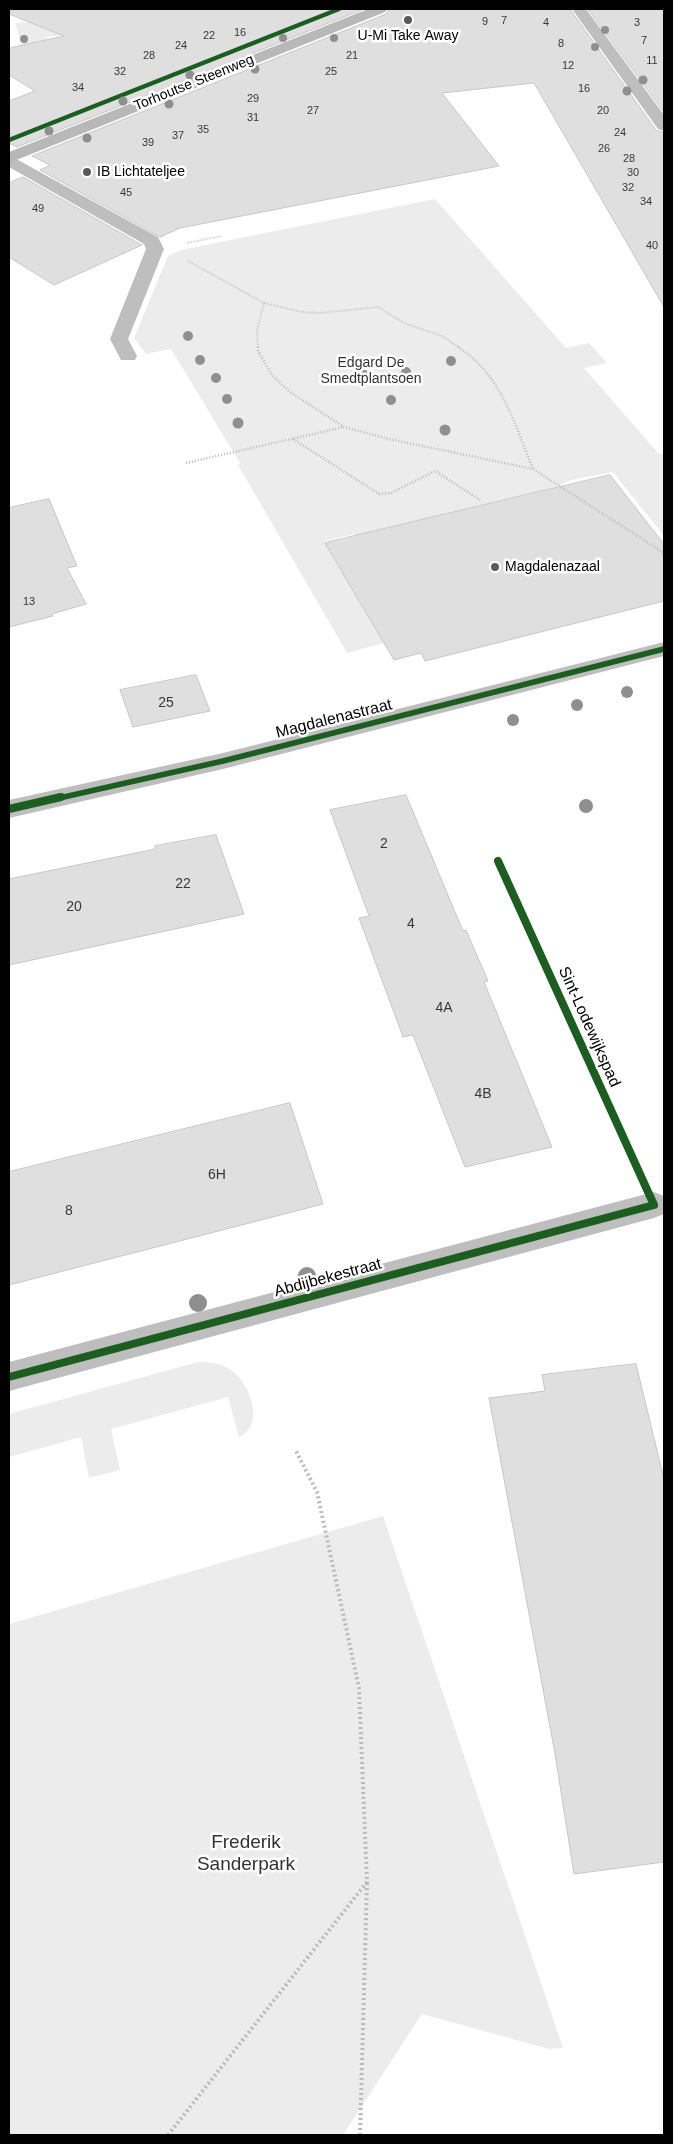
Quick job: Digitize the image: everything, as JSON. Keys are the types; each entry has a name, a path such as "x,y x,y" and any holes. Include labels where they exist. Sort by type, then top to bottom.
{"main road":[{"name":"Torhoutse Steenweg","path":"9,159 380,9"}],"street":[{"path":"579,9 664,126"},
{"name":"Torhoutse Steenweg","path":"9,159 152,241 155,249"},
{"path":"128,356 119,339 155,249"},
{"name":"Magdalenastraat","path":"9,808 223,762 664,648"},
{"name":"Abdijbekestraat","path":"9,1378 654,1205"}],"path":[{"path":"155,249 172,252 264,303 302,312 320,313 378,307 404,323 442,336 470,354 492,378 502,395 533,469"},
{"path":"264,303 257,330 258,351 272,375 290,392 344,427 388,439 533,469 664,553"},
{"path":"186,463 344,427"},
{"path":"293,439 379,494 391,492 435,471 480,500"},
{"path":"296,1452 317,1492 359,1688 367,1882 360,2135"},
{"path":"168,2135 367,1882"}],"green space":[{"path":"55,9 78,9 84,26 64,35 47,37 47,40 22,45 15,23 40,21 57,15"},
{"name":"Edgard De Smedtplantsoen","path":"435,199 566,348 589,343 607,363 584,368 659,454 664,453 664,536 613,472 571,480 554,488 356,536 354,534 324,541 384,643 347,653 238,465 240,463 171,349 146,354 134,338 168,256 181,250"},
{"path":"198,1362 215,1363 223,1366 238,1376 244,1384 252,1404 253,1414 252,1424 239,1437 228,1397 111,1429 120,1470 89,1478 81,1437 9,1457 9,1414"},
{"name":"Frederik Sanderpark","path":"383,1516 563,2048 549,2049 422,2014 343,2135 9,2135 9,1624"}],"building":[{"path":"9,9 364,9 17,147 9,143 9,101 35,91 9,75 9,48 64,36 9,14"},
{"path":"389,9 570,9 656,130 664,133 664,307 534,83 442,93 499,166 180,228 160,237 40,170 50,165 32,156 386,14"},
{"path":"588,9 664,9 664,112"},
{"path":"23,177 142,245 54,285 9,257 9,183"},
{"name":"Magdalenazaal","path":"610,475 664,544 664,601 425,661 421,653 394,660 325,543"},
{"path":"49,499 77,566 67,568 86,604 52,614 53,616 9,627 9,508"},
{"path":"196,675 210,711 133,727 120,690"},
{"path":"406,795 463,931 466,930 488,981 484,982 552,1147 465,1167 413,1035 403,1037 359,918 369,916 330,810"},
{"path":"216,835 244,914 9,965 9,879 155,849 155,846"},
{"path":"290,1103 323,1204 9,1285 9,1172"},
{"path":"636,1364 664,1479 664,1862 574,1874 555,1754 489,1398 545,1391 542,1375"}],"cycle path":[{"path":"9,140 339,9"},
{"path":"9,809 223,761 664,649"},
{"name":"Sint-Lodewijkspad","path":"9,1377 654,1205 498,861"}],"place":[{"name":"U-Mi Take Away","path":"408,20"},
{"name":"IB Lichtateljee","path":"87,172"},
{"name":"Magdalenazaal","path":"495,567"}]}
